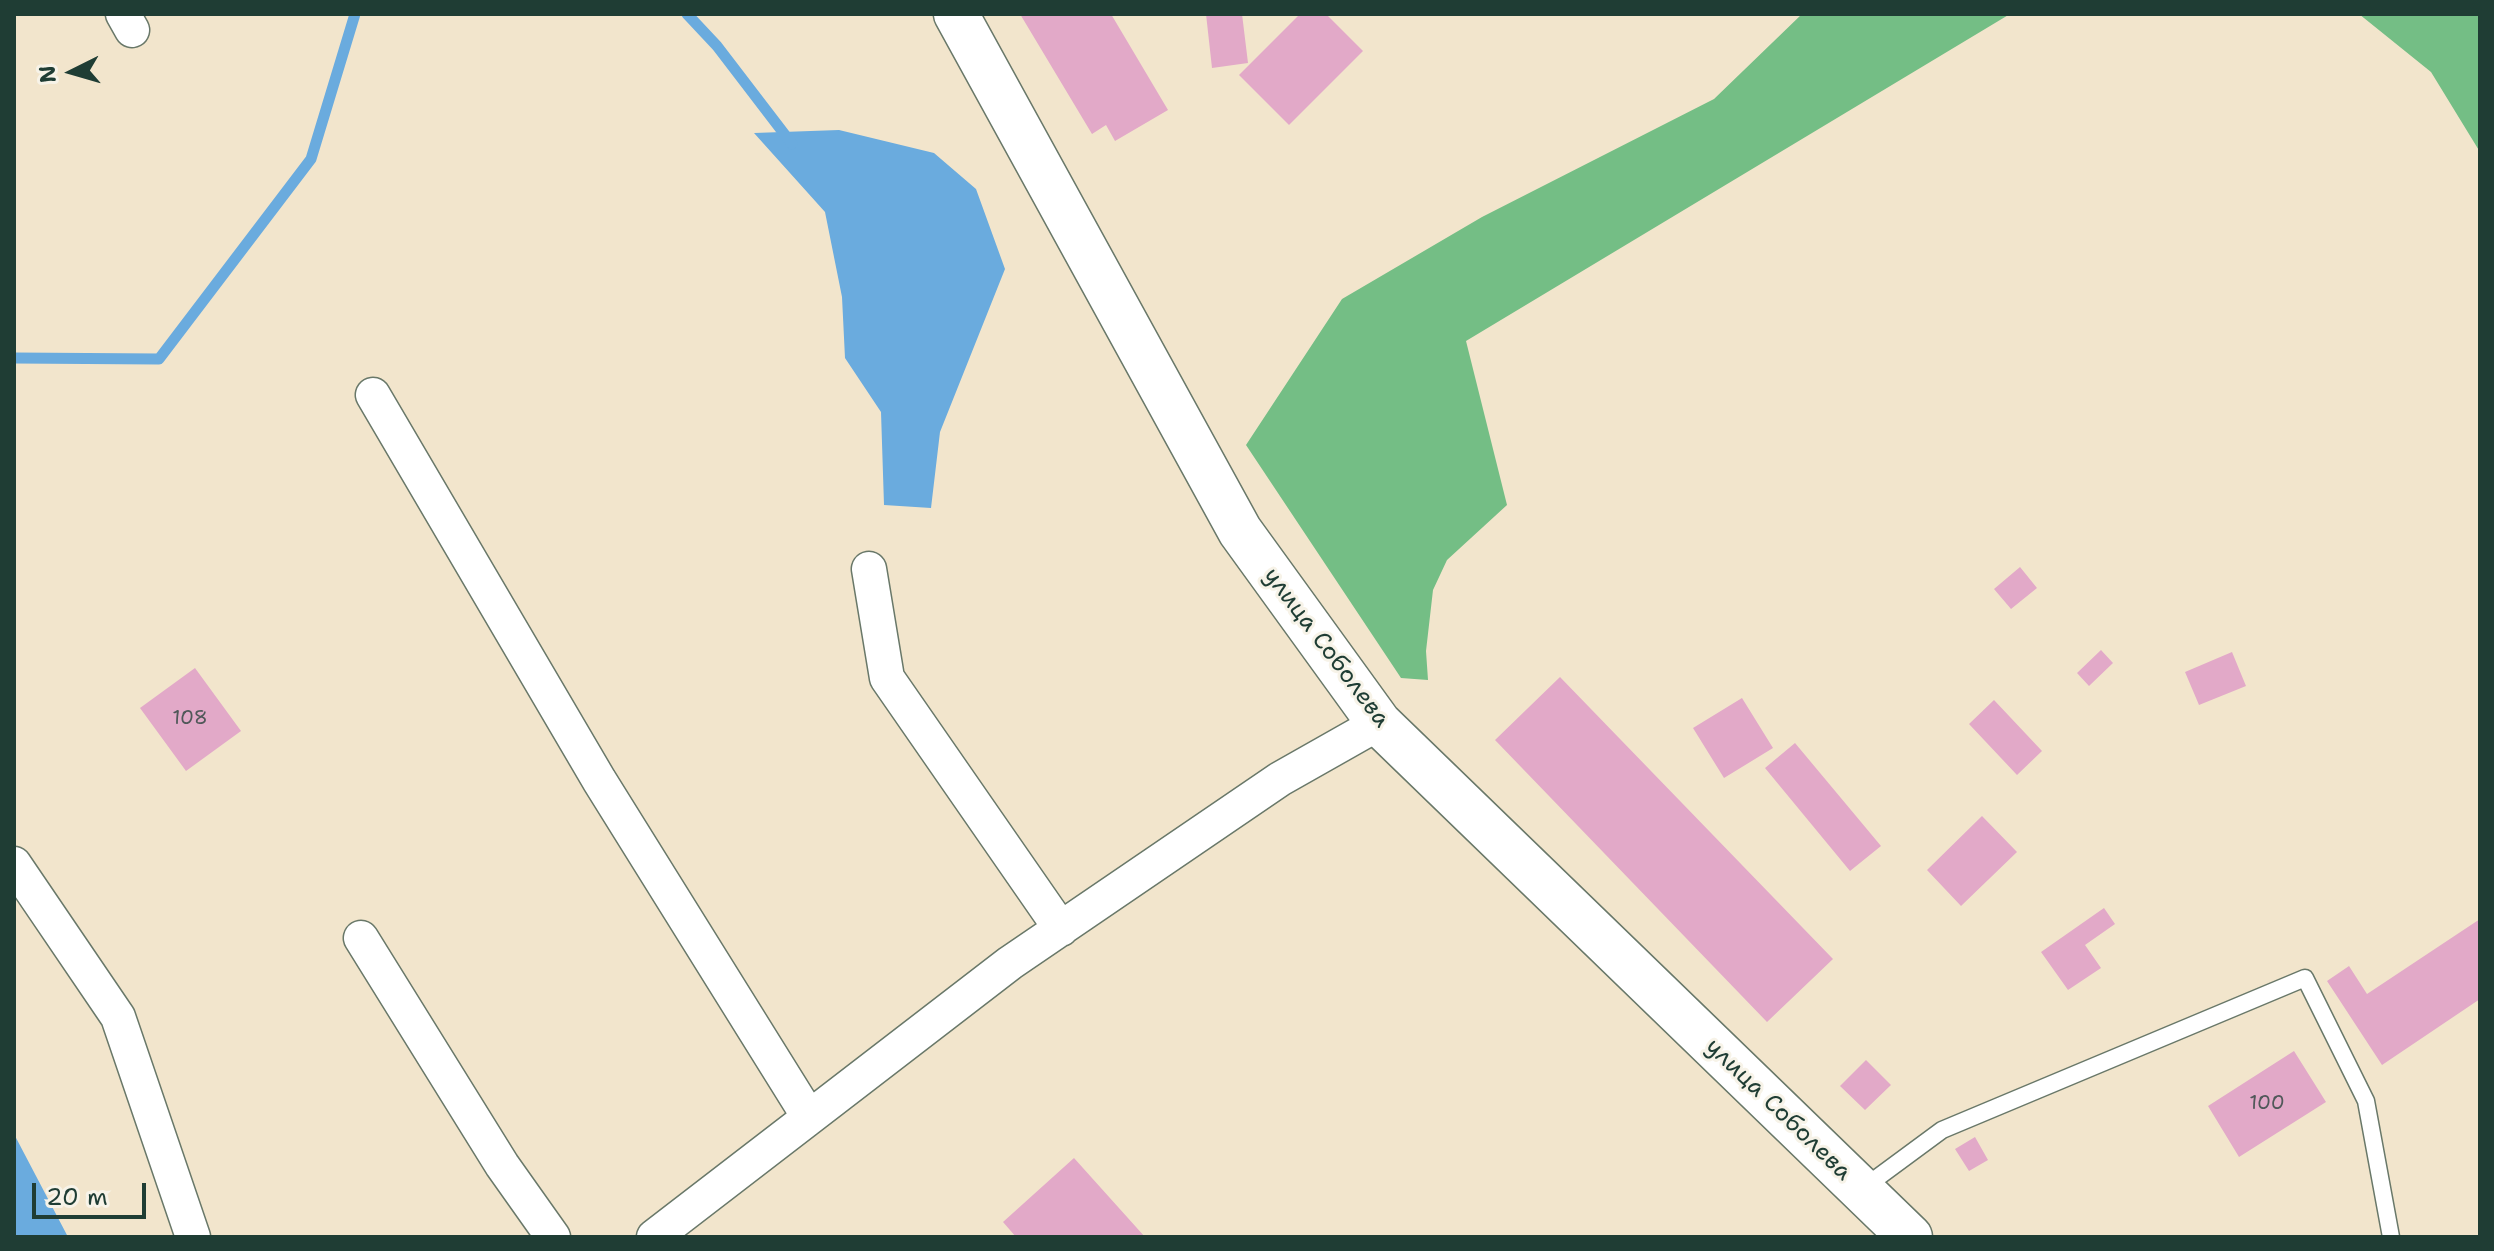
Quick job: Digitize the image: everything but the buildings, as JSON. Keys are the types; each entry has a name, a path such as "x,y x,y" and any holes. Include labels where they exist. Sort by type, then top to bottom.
{"street":[{"name":"улица Соболева","path":"956,14 1240,531 1379,723 1910,1237"},
{"path":"373,395 599,780 809,1117"},
{"path":"869,569 887,678 1061,929"},
{"path":"654,1237 1010,963 1280,779 1379,723"},
{"path":"14,864 118,1017 193,1237"},
{"path":"361,938 502,1165 553,1237"}],"lane":[{"path":"1861,1190 1942,1130 2305,978 2366,1101 2391,1237"}],"green space":[{"path":"1802,14 2010,14 1466,341 1507,505 1447,560 1433,590 1426,651 1428,680 1401,678 1246,445 1342,299 1482,217 1714,99"},
{"path":"2359,14 2480,14 2480,152 2431,72"}],"water":[{"path":"839,130 934,153 976,189 1005,269 940,432 931,508 884,505 881,412 845,358 842,297 825,212 754,133"},
{"path":"14,1134 68,1237 14,1237"}],"waterway":[{"path":"14,358 159,359 311,159 355,14"},
{"path":"687,14 717,46 792,144"}]}
